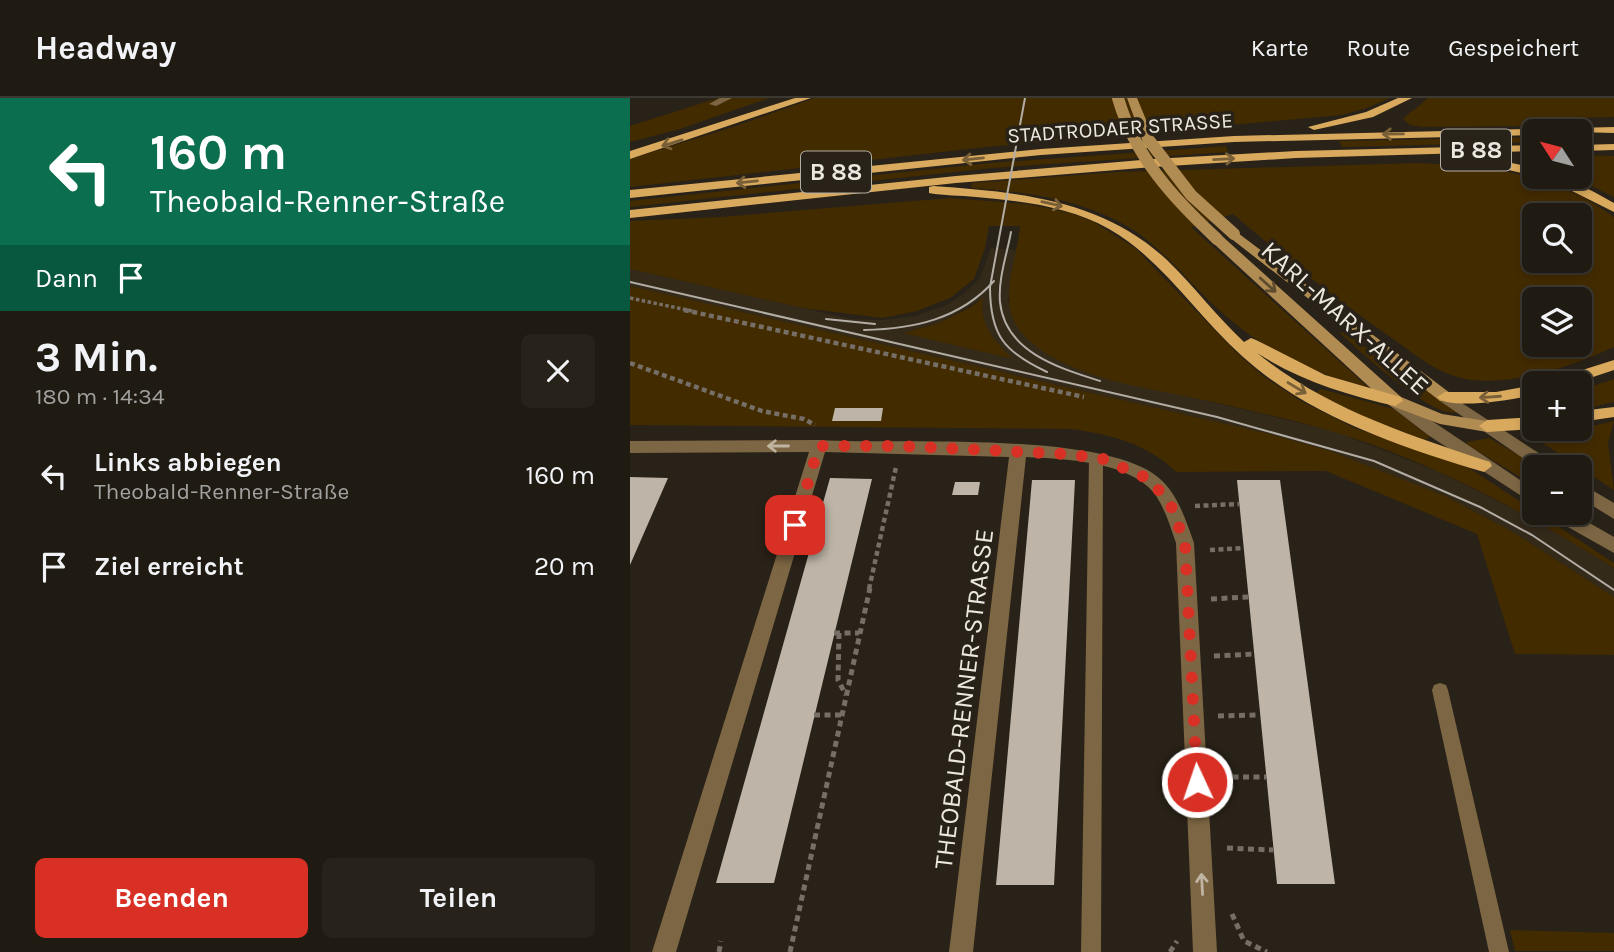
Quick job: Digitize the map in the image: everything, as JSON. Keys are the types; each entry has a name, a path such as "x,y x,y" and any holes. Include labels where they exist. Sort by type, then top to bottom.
{"main road":[{"path":"630,155 806,98"},
{"name":"KARL-MARX-ALLEE","path":"1118,98 1127,129 1161,184 1217,239 1395,401"},
{"name":"KARL-MARX-ALLEE","path":"1132,98 1148,139 1191,195 1234,234 1445,397"},
{"path":"1234,139 1349,120 1385,109 1407,98"},
{"name":"STADTRODAER STRASSE","path":"630,194 1041,152 1234,139 1614,130"},
{"path":"1592,148 1614,147"},
{"name":"STADTRODAER STRASSE","path":"630,214 1156,162 1522,148"},
{"path":"1417,152 1480,159 1522,169"},
{"path":"887,187 1030,198 1088,213 1137,240 1233,341 1262,366 1324,404 1382,431 1484,466"},
{"path":"1578,189 1614,208"},
{"path":"1208,313 1262,351 1300,372 1350,390 1395,401 1440,419 1487,426 1522,424"},
{"path":"1592,372 1614,365"},
{"path":"1445,397 1484,398 1522,392"},
{"path":"1592,415 1614,411"}],"street":[{"name":"KARL-MARX-ALLEE","path":"1445,397 1530,455"},
{"name":"KARL-MARX-ALLEE","path":"1395,401 1522,491"},
{"path":"664,952 822,446"},
{"path":"630,447 900,446 1066,454 1096,458 1151,480 1171,506 1185,543 1205,952"},
{"name":"THEOBALD-RENNER-STRASSE","path":"961,952 1018,452"},
{"path":"1592,497 1614,512"},
{"path":"1578,525 1614,546"}],"lane":[{"path":"713,104 728,98"},
{"path":"1091,952 1096,458"},
{"path":"1440,690 1499,952"}],"path":[{"path":"630,298 1084,397"},
{"path":"630,363 762,411 804,419 827,430 822,446"},
{"path":"790,952 900,446"},
{"path":"1192,506 1239,504"},
{"path":"1204,550 1244,548"},
{"path":"1210,599 1248,597"},
{"path":"846,696 838,680 837,633 859,633"},
{"path":"1214,656 1254,654"},
{"path":"814,715 842,715"},
{"path":"1218,716 1260,715"},
{"path":"1222,777 1266,777"},
{"path":"1227,848 1273,850"},
{"path":"719,952 721,941"}],"shaded area":[{"path":"718,98 769,98 680,129 630,142 630,126"},
{"path":"815,98 1390,98 1342,115 987,147 630,187 630,159"},
{"path":"1427,98 1614,98 1614,117 1522,119 1522,126 1410,125 1403,119"},
{"path":"1522,137 1522,142 1342,147 1339,141"},
{"path":"1226,146 1228,152 992,168 630,207 630,201 990,163"},
{"path":"1592,155 1614,156 1614,197 1592,186"},
{"path":"1417,163 1495,170 1522,176 1522,189 1565,189 1592,202 1614,217 1614,347 1592,356 1592,287 1522,287 1522,357 1590,357 1549,371 1522,371 1522,377 1502,380 1483,381 1456,377 1421,359 1354,311 1233,214 1191,227 1371,390 1298,363 1265,345 1221,312 1147,240 1116,220 1076,204 1035,195 971,188 972,183 1117,172"},
{"path":"950,198 1027,204 1070,213 1094,222 1135,248 1236,352 1263,376 1299,400 1352,427 1469,468 1522,503 1522,514 1436,471 1373,445 1292,420 1109,379 1083,371 1039,349 1022,333 1010,308 1010,281 1020,226 989,226 985,248 974,279 950,298 917,311 882,318 803,308 630,269 630,221 721,217"},
{"path":"991,248 1017,250 1008,301 1061,362 1098,375 1333,431 1439,472 1522,514 1522,525 1544,525 1614,568 1614,597 1513,532 1445,496 1330,451 1269,434 630,286 630,269 851,319 882,320 915,316 947,305 980,278","holes":["982,299 984,324 991,337 1011,358 903,333 939,323"]},
{"path":"630,286 1269,434 1330,451 1445,496 1513,532 1614,597 1614,655 1515,654 1477,534 1326,471 1176,472 1141,447 1100,434 1071,429 630,425"},
{"path":"983,298 986,325 1013,359 903,333 939,323"},
{"path":"1339,332 1346,333 1458,412 1447,412 1415,395 1379,368"},
{"path":"1614,379 1614,402 1592,407 1592,386"},
{"path":"1321,389 1394,409 1430,437 1425,440 1361,416 1318,394"},
{"path":"1614,421 1608,443 1614,490 1592,476 1592,455 1561,455 1540,441 1592,441 1592,426"},
{"path":"1489,438 1522,457 1522,478 1466,444"},
{"path":"1542,525 1556,525 1614,563 1614,568"},
{"path":"1510,930 1614,933 1614,951 1515,951"}],"building":[{"path":"835,408 883,408 881,421 832,421"},
{"path":"630,477 668,478 630,565"},
{"path":"830,478 872,479 774,883 716,883"},
{"path":"1032,480 1075,480 1054,885 996,885"},
{"path":"1237,480 1280,480 1335,884 1277,884"},
{"path":"955,482 980,482 978,495 952,495"}],"tram line":[{"path":"990,285 1025,98"},
{"path":"1011,232 1000,302 1004,319 1012,334 1036,355 1100,381"},
{"path":"990,285 994,281"},
{"path":"630,282 1217,417 1374,461 1480,507 1532,535 1614,590"},
{"path":"864,330 901,327 935,319 966,305 990,285"},
{"path":"990,285 993,318 1002,340 1020,357 1047,372"},
{"path":"826,319 875,324"}],"route":[{"path":"795,525 819,446 900,446 1066,454 1103,459 1151,480 1171,506 1185,543 1197,782"}]}
